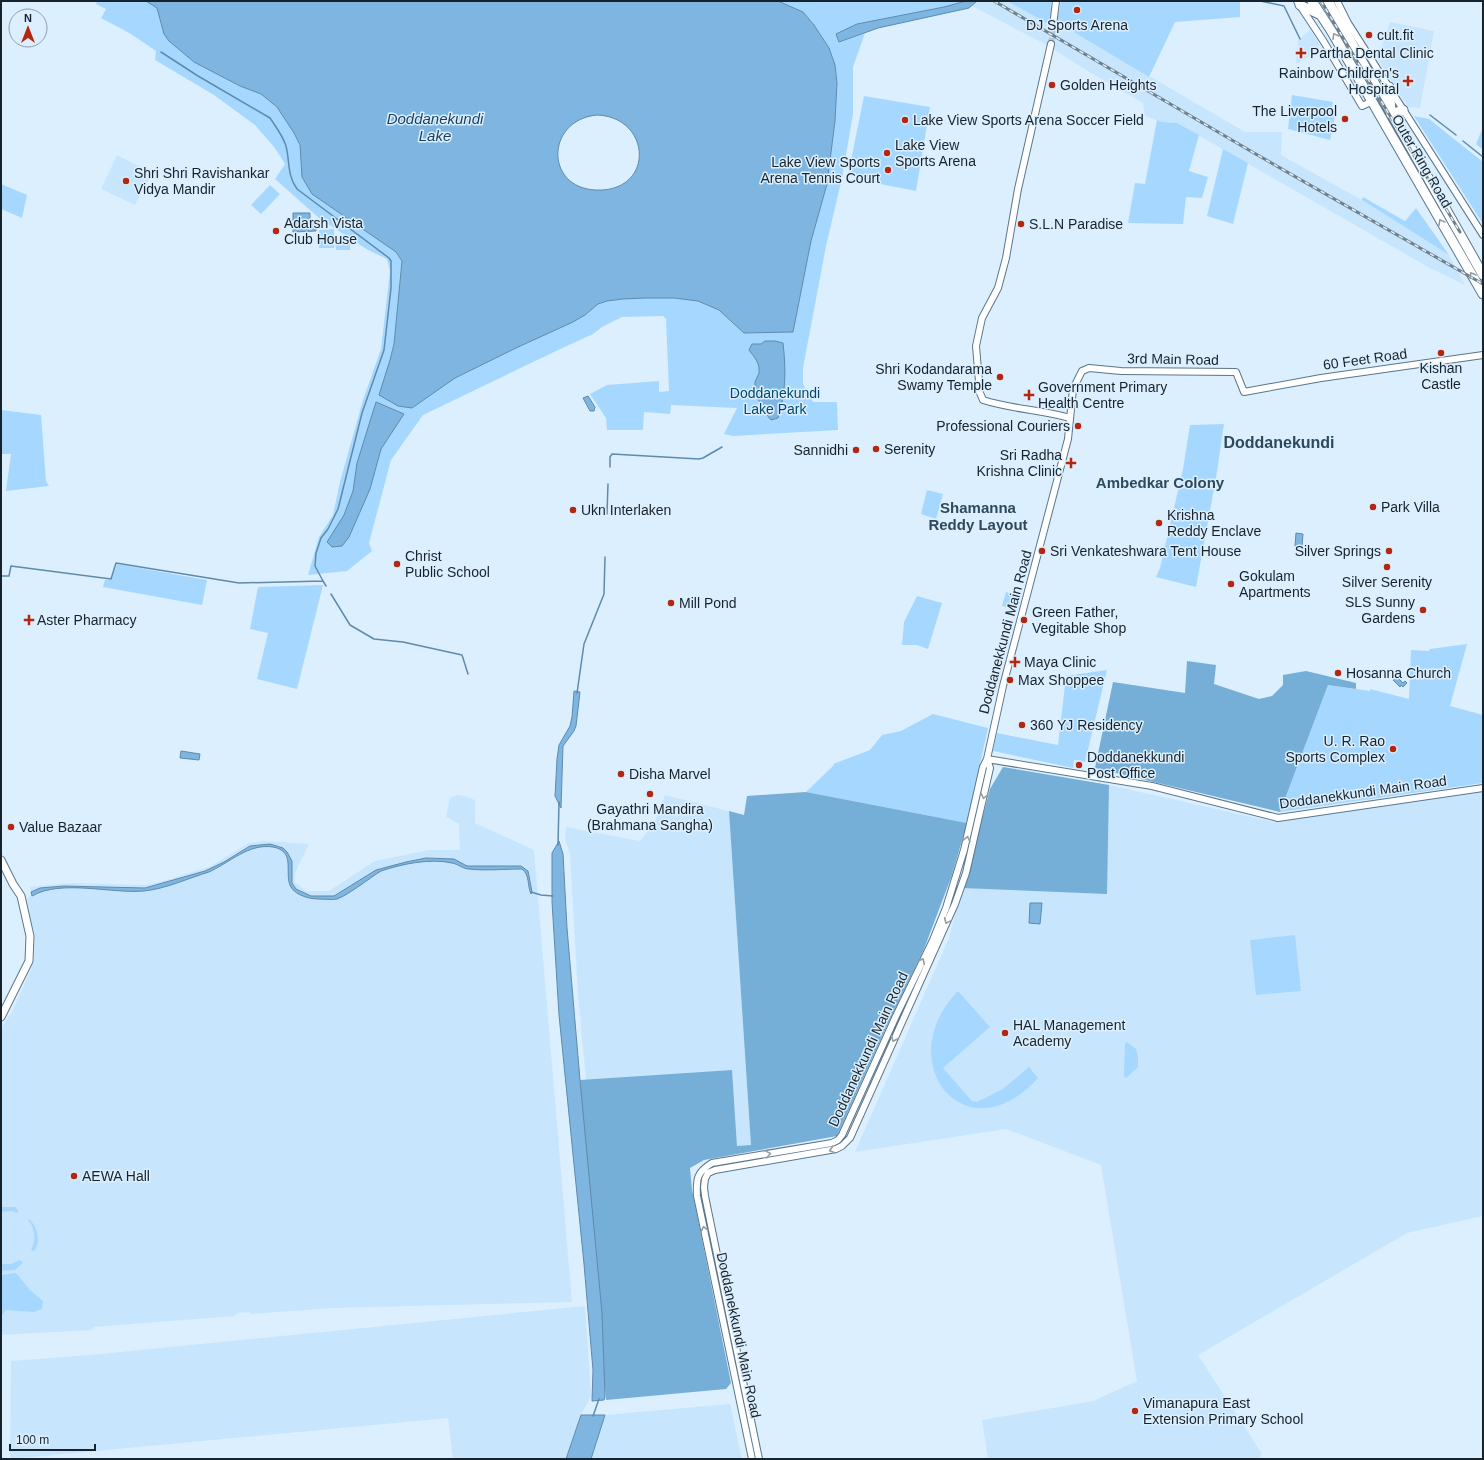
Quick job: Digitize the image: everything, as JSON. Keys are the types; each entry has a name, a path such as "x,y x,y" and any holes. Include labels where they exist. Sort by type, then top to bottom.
{"highway":[{"name":"Outer Ring Road","path":"1312,1 1332,32 1483,294"},
{"name":"Outer Ring Road","path":"1328,1 1483,275"},
{"path":"1298,3 1321,15"},
{"path":"1389,87 1392,114 1403,110"}],"main road":[{"path":"1,860 21,896 30,936 29,960 1,1017"}],"street":[{"path":"1053,26 1056,1"},
{"path":"1337,1 1348,23 1483,234"},
{"path":"1298,3 1324,42 1362,106 1371,102"},
{"path":"1050,44 1018,189 1006,258 998,288 982,318 976,346 980,393 983,400 1000,405 1045,412 1070,418"},
{"name":"60 Feet Road","path":"1252,391 1321,378 1483,355"},
{"name":"3rd Main Road","path":"1082,371 1090,368 1136,371 1236,372 1244,392 1252,391"},
{"name":"Doddanekkundi Main Road","path":"752,1459 697,1196 696,1185 698,1176 703,1168 712,1163 832,1143 838,1140 842,1135 893,1022 933,940 946,908 964,850 1003,686 1068,439 1073,389 1082,371"},
{"name":"Doddanekkundi Main Road","path":"987,758 1152,786 1278,818 1483,788"},
{"name":"Doddanekkundi Main Road","path":"759,1459 710,1228 704,1196 705,1179 708,1173 715,1170 836,1149 842,1146 850,1138 955,904 966,873 990,768 987,758"}],"shaded area":[{"path":"977,1 1007,1 1050,25 1057,22 1245,132 1282,132 1281,155 1362,200 1449,255 1465,285 1428,267 1177,123 1162,122 1145,116 1143,103 1045,44 972,6"},
{"name":"Rainbow Children's Hospital","path":"1390,22 1434,31 1420,108 1408,107 1375,55 1382,46"},
{"path":"1310,30 1320,45 1308,57 1296,64 1298,40"},
{"name":"Shri Shri Ravishankar Vidya Mandir","path":"117,155 152,173 135,205 101,189"},
{"path":"1187,661 1216,665 1214,684 1259,699 1272,696 1283,685 1283,675 1306,671 1356,683 1356,689 1328,685 1280,812 1095,768 1113,682 1185,693"},
{"path":"1003,767 1109,785 1274,822 1483,792 1483,1216 1407,1233 1198,1355 1262,1454 1258,1459 988,1459 982,1420 1093,1401 1137,1381 1101,1165 1006,1129 855,1152 949,938 990,789"},
{"path":"1003,767 1109,785 1107,894 962,888 968,873 990,789"},
{"path":"806,792 967,823 952,875 924,949 837,1136 704,1160 690,1168 692,1190 731,1383 726,1389 606,1400 580,1080 732,1070 737,1146 751,1145 729,811 744,815 747,796"},
{"path":"457,795 475,800 475,823 534,850 572,1302 333,1308 251,1314 249,1312 237,1313 235,1316 94,1327 92,1330 1,1335 1,1028 12,1012 34,962 35,935 26,899 32,895 30,887 69,883 144,885 156,883 209,867 249,843 264,841 309,844 295,873 295,882 306,891 329,891 375,861 429,850 460,850 459,824 446,817 450,798"},
{"path":"665,795 729,811 751,1145 737,1146 732,1070 586,1080 578,995 570,854 565,839 566,827 640,841 655,822"},
{"path":"585,1306 591,1396 581,1415 566,1459 453,1459 448,1418 10,1459 11,1361 90,1355"},
{"path":"730,1404 742,1459 591,1459 605,1415"}],"green space":[{"name":"Doddanekundi Lake Park","path":"97,1 146,1 157,8 164,34 169,41 194,62 240,86 261,94 277,107 300,145 302,177 312,194 396,252 402,261 394,344 390,360 412,408 455,378 573,322 585,315 598,304 608,301 623,299 674,298 698,301 719,310 744,333 793,332 811,241 827,184 835,121 837,83 835,65 829,48 814,25 803,12 778,1 966,1 944,7 857,24 840,42 865,33 853,67 853,114 842,178 826,246 803,368 803,384 813,402 837,402 838,430 733,436 724,434 737,408 671,405 670,414 644,412 643,430 607,430 606,418 590,394 607,385 659,381 659,392 669,391 666,319 663,316 622,317 602,327 593,334 423,415 391,460 369,543 372,551 347,571 308,575 319,537 333,515 340,482 363,400 381,349 390,271 387,259 368,250 319,218 275,179 285,164 275,148 255,125 214,95 155,60 156,51 131,34 101,18 106,9 96,4"},
{"path":"1007,1 1051,1 1050,25"},
{"path":"1061,1 1240,1 1240,17 1175,22 1149,77 1057,22"},
{"path":"1292,95 1333,102 1331,111 1336,112 1330,140 1288,129"},
{"name":"Lake View Sports Arena","path":"864,96 930,107 916,191 860,180 860,178 848,175"},
{"path":"1414,116 1429,119 1483,162 1483,224"},
{"path":"1157,120 1162,122 1177,123 1199,135 1189,171 1208,177 1202,198 1186,197 1183,224 1128,223 1135,183 1145,184"},
{"path":"1483,127 1483,150 1476,144"},
{"path":"1223,149 1248,163 1233,224 1207,216"},
{"path":"1,184 27,195 22,218 1,209"},
{"path":"270,185 280,194 261,214 251,205"},
{"path":"1363,197 1405,221 1416,208 1449,255 1362,200"},
{"path":"334,229 334,248 319,248 319,230"},
{"path":"350,239 350,250 336,250 335,240"},
{"path":"1,410 41,415 46,481 49,486 6,491 11,454 1,454"},
{"path":"1224,424 1216,478 1196,587 1156,577 1160,568 1183,469 1190,425"},
{"path":"927,490 943,494 936,519 921,514"},
{"path":"117,564 207,580 202,605 103,587 105,580 111,580"},
{"path":"323,585 297,689 257,679 268,633 250,629 258,587"},
{"path":"1006,592 1020,596 1015,610 1002,606"},
{"path":"917,596 942,603 928,649 917,645 902,645 904,622"},
{"name":"U. R. Rao Sports Complex","path":"1467,644 1450,706 1483,715 1483,783 1280,812 1328,685 1370,691 1370,689 1409,699 1411,650 1429,651 1430,649"},
{"path":"1107,670 1085,762 1074,760 1073,768 993,751 997,733 1058,745 1066,676"},
{"path":"933,714 988,728 967,823 806,792 834,765 833,764 870,750 882,735 901,731"},
{"path":"1295,935 1301,991 1256,995 1250,940"},
{"path":"958,991 990,1027 943,1068 972,1101 977,1102 1003,1089 1029,1067 1038,1078 1011,1100 985,1108 963,1104 945,1091 934,1071 931,1046 939,1018"},
{"path":"1127,1042 1136,1049 1138,1067 1126,1078 1124,1076 1125,1043"},
{"path":"1,1207 15,1207 18,1210 18,1213 11,1211 1,1212"},
{"path":"29,1219 35,1226 38,1235 34,1251 31,1250 34,1242 34,1231 28,1220"},
{"path":"20,1260 23,1263 15,1270 1,1271 1,1264 11,1264"},
{"path":"16,1273 30,1290 43,1301 42,1309 34,1312 6,1310 1,1317 1,1275"}],"water":[{"name":"Doddanekundi Lake","path":"146,1 778,1 803,12 814,25 829,48 835,65 837,83 835,121 827,184 811,241 793,332 744,333 719,310 698,301 674,298 646,298 607,301 598,304 585,315 573,322 455,378 412,408 398,406 379,395 394,344 402,261 396,252 312,194 302,177 300,145 277,107 261,94 240,86 194,62 169,41 164,34 157,8","holes":["597,115 615,119 628,127 636,139 639,152 638,165 631,177 619,186 602,190 583,188 569,180 561,169 558,156 560,142 567,129 580,120"]},
{"path":"966,1 977,1 969,8 878,28 839,42 836,34 857,24 944,7"},
{"path":"293,213 310,213 310,221 316,221 316,231 293,232"},
{"path":"765,341 783,343 784,352 785,381 783,400 778,418 771,420 762,407 756,392 755,382 759,373 759,366 749,350 752,344 761,344"},
{"path":"588,396 595,407 594,411 590,411 583,398"},
{"path":"376,402 404,414 381,449 370,489 349,537 342,546 332,547 327,542 344,515 353,491 357,463"},
{"path":"1296,533 1303,534 1302,546 1295,546"},
{"path":"1397,677 1403,683 1405,681 1407,683 1403,687 1401,685 1400,687 1393,680"},
{"path":"574,691 580,692 576,726 563,746 561,808 555,796 557,759 559,745 570,726"},
{"path":"181,751 200,754 199,760 180,758"},
{"path":"559,841 563,854 567,928 602,1313 605,1396 604,1400 592,1401 593,1370 559,1015 552,902 552,853"},
{"path":"270,844 283,848 287,852 292,861 292,883 296,889 311,896 334,896 376,870 426,858 454,859 467,866 521,866 528,871 532,892 531,894 525,871 522,869 469,869 452,863 425,861 381,871 337,899 314,899 296,893 290,886 288,877 288,861 284,852 273,847 264,847 247,851 209,872 169,886 152,890 131,891 87,888 57,888 32,896 31,892 40,888 64,886 145,888 205,871 224,862 250,846"},
{"path":"1030,903 1042,903 1040,924 1029,923"},
{"path":"581,1415 605,1415 591,1459 566,1459"}],"waterway":[{"path":"1260,1 1284,6 1300,39"},
{"path":"161,52 198,76 270,118 285,142 290,173 297,189 391,261 391,288 384,350 362,413 338,509 328,529 321,538 316,553 315,566 323,581"},
{"path":"1430,115 1456,135"},
{"path":"1463,141 1483,157"},
{"path":"610,467 610,457 612,454 699,459 722,447"},
{"path":"607,514 608,484"},
{"path":"577,693 584,644 604,594 605,557"},
{"path":"1,576 9,576 11,566 111,579 116,563 239,583 323,581 326,586"},
{"path":"331,594 350,625 374,639 403,642 462,655 468,674"},
{"path":"558,845 559,802"},
{"path":"531,892 553,896"},
{"path":"593,1416 599,1399"}],"tunnel":[{"path":"1051,44 1053,26"}],"railway":[{"path":"994,1 1254,153 1483,284"},
{"path":"1321,1 1460,232"}],"place":[{"name":"DJ Sports Arena","path":"1077,10"},
{"name":"cult.fit","path":"1369,35"},
{"name":"Partha Dental Clinic","path":"1301,53"},
{"name":"Rainbow Children's Hospital","path":"1408,81"},
{"name":"Golden Heights","path":"1052,85"},
{"name":"The Liverpool Hotels","path":"1345,119"},
{"name":"Lake View Sports Arena Soccer Field","path":"905,120"},
{"name":"Lake View Sports Arena","path":"887,153"},
{"name":"Lake View Sports Arena Tennis Court","path":"888,170"},
{"name":"Shri Shri Ravishankar Vidya Mandir","path":"126,181"},
{"name":"S.L.N Paradise","path":"1021,224"},
{"name":"Adarsh Vista Club House","path":"276,231"},
{"name":"Kishan Castle","path":"1441,353"},
{"name":"Shri Kodandarama Swamy Temple","path":"1000,377"},
{"name":"Government Primary Health Centre","path":"1029,395"},
{"name":"Professional Couriers","path":"1078,426"},
{"name":"Serenity","path":"876,449"},
{"name":"Sannidhi","path":"856,450"},
{"name":"Sri Radha Krishna Clinic","path":"1071,463"},
{"name":"Park Villa","path":"1373,507"},
{"name":"Ukn Interlaken","path":"573,510"},
{"name":"Krishna Reddy Enclave","path":"1159,523"},
{"name":"Sri Venkateshwara Tent House","path":"1042,551"},
{"name":"Silver Springs","path":"1389,551"},
{"name":"Christ Public School","path":"397,564"},
{"name":"Silver Serenity","path":"1387,567"},
{"name":"Gokulam Apartments","path":"1231,584"},
{"name":"Mill Pond","path":"671,603"},
{"name":"SLS Sunny Gardens","path":"1423,610"},
{"name":"Aster Pharmacy","path":"29,620"},
{"name":"Green Father, Vegitable Shop","path":"1024,620"},
{"name":"Maya Clinic","path":"1015,662"},
{"name":"Hosanna Church","path":"1338,673"},
{"name":"Max Shoppee","path":"1010,680"},
{"name":"360 YJ Residency","path":"1022,725"},
{"name":"U. R. Rao Sports Complex","path":"1393,749"},
{"name":"Doddanekkundi Post Office","path":"1079,765"},
{"name":"Disha Marvel","path":"621,774"},
{"name":"Gayathri Mandira (Brahmana Sangha)","path":"650,794"},
{"name":"Value Bazaar","path":"11,827"},
{"name":"HAL Management Academy","path":"1005,1033"},
{"name":"AEWA Hall","path":"74,1176"},
{"name":"Vimanapura East Extension Primary School","path":"1135,1411"}],"district":[{"name":"Doddanekundi","path":"1279,442"},
{"name":"Ambedkar Colony","path":"1160,482"},
{"name":"Shamanna Reddy Layout","path":"978,516"}]}
